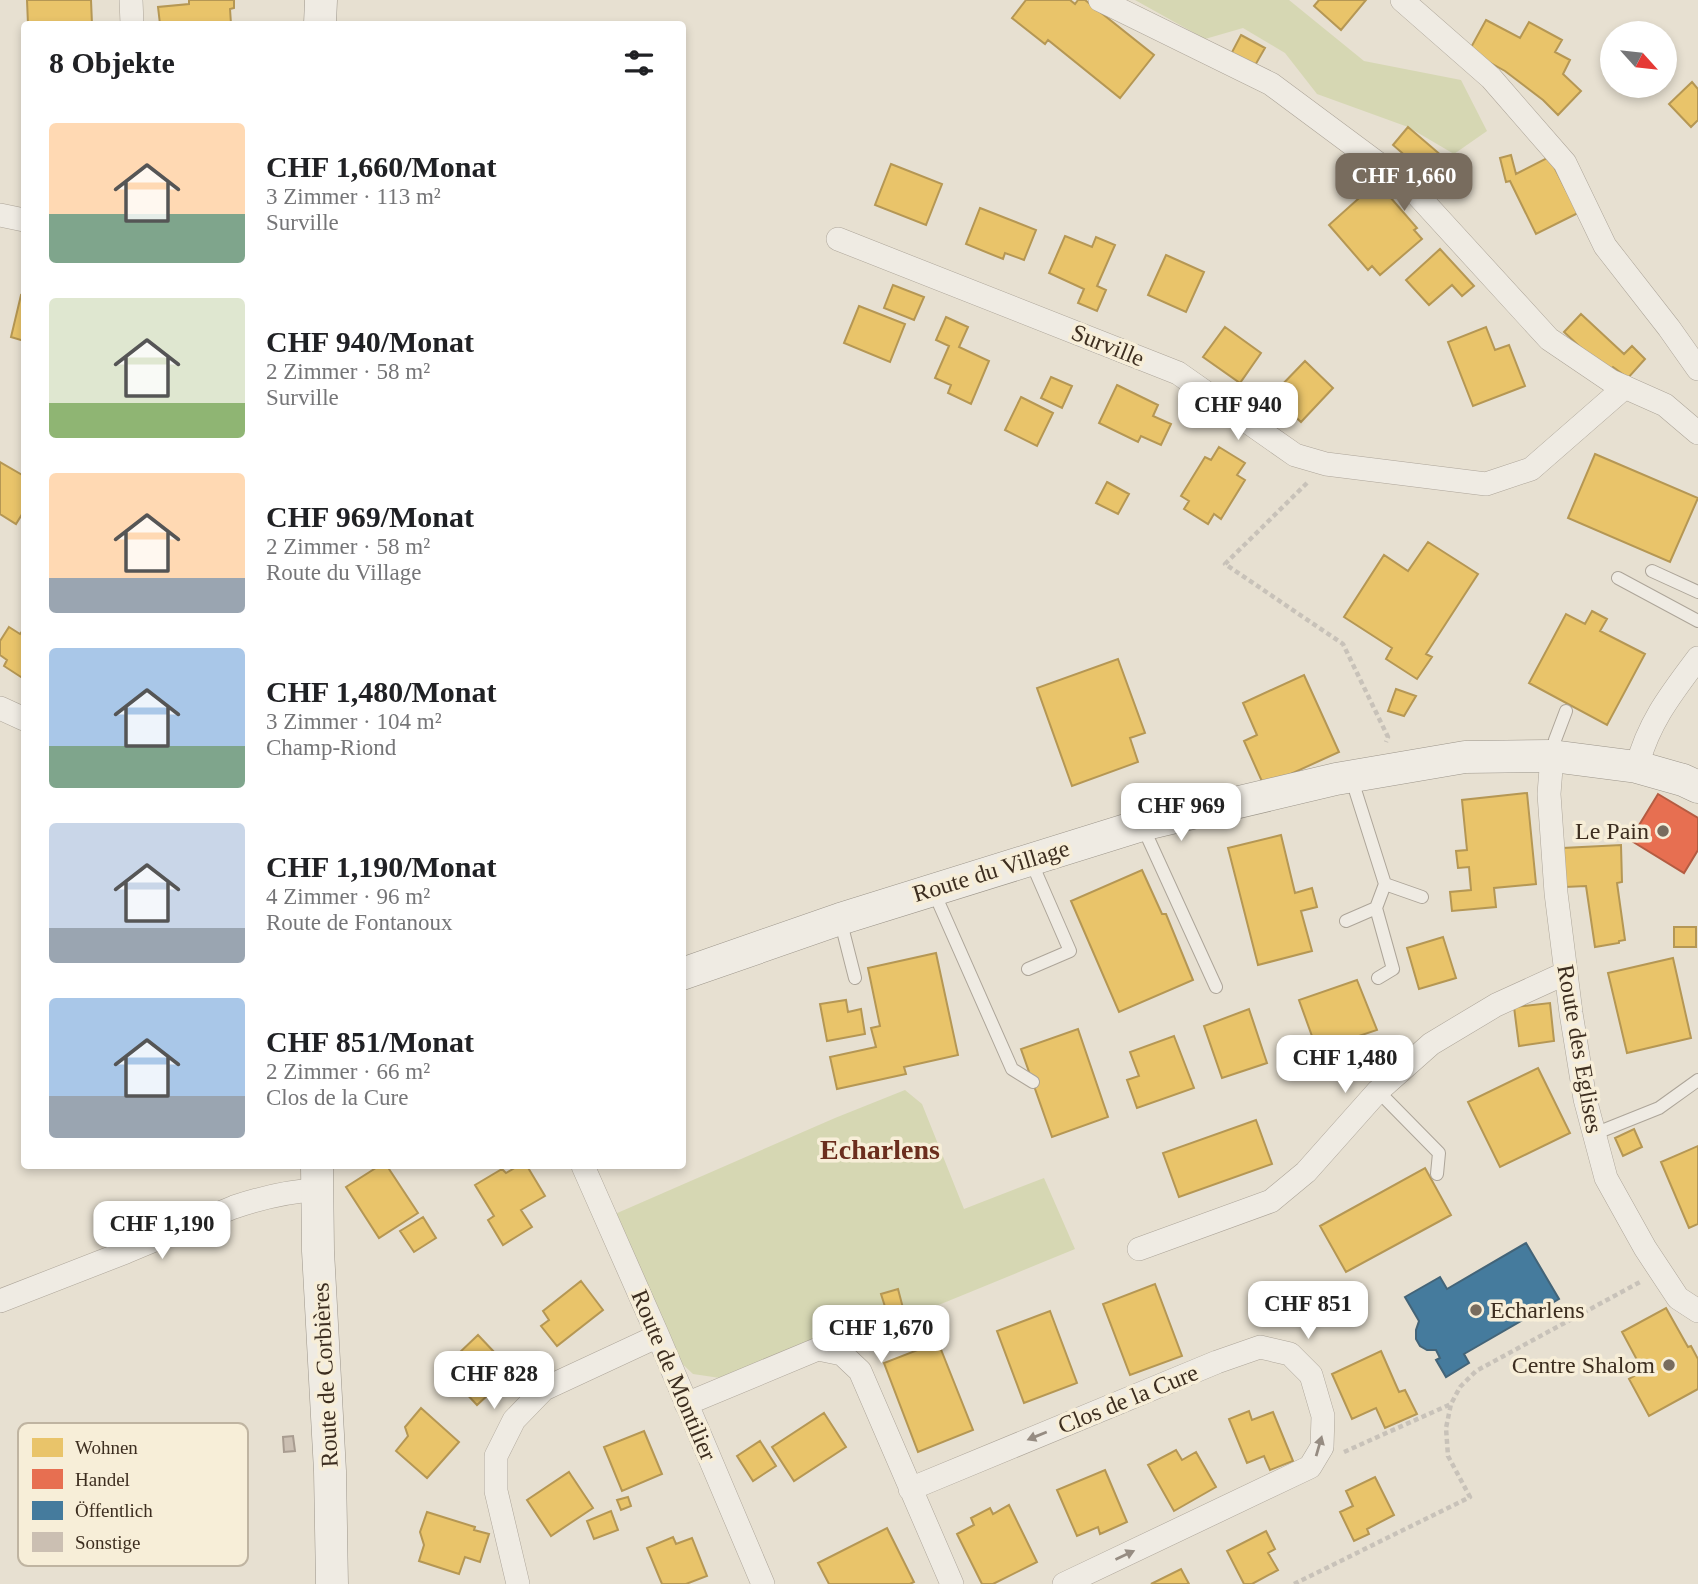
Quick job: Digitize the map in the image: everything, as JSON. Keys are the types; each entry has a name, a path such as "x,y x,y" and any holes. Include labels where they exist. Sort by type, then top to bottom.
{"street":[{"path":"131,0 132,21"},
{"path":"320,21 321,0"},
{"path":"1100,0 1271,84 1411,188 1549,340 1611,381 1665,405 1698,433"},
{"path":"1402,0 1491,78 1565,163 1605,246 1698,369"},
{"path":"0,215 21,219"},
{"name":"Surville","path":"838,239 1178,373 1295,455 1326,464 1486,485 1531,469 1625,387"},
{"path":"1637,767 1647,735 1657,715 1698,658"},
{"path":"0,708 21,718"},
{"name":"Route du Village","path":"686,973 840,919 1142,825 1351,777 1465,757 1552,756 1637,767 1698,787"},
{"name":"Route des Eglises","path":"1552,756 1549,780 1556,893 1585,1099 1594,1134 1606,1178 1644,1248 1678,1298 1698,1311"},
{"path":"1139,1249 1271,1201 1307,1172 1378,1091 1431,1044 1496,1005 1566,973"},
{"name":"Route de Montilier","path":"584,1169 763,1584"},
{"path":"0,1301 234,1207 300,1190 317,1178"},
{"name":"Route de Corbières","path":"317,1178 318,1251 330,1471 332,1584"},
{"path":"518,1584 496,1491 496,1456 514,1420 544,1389 658,1336"},
{"name":"Clos de la Cure","path":"910,1489 1217,1362 1260,1348 1290,1354 1311,1375 1322,1416 1322,1447 1315,1458"},
{"path":"686,1404 818,1349 842,1354 860,1371 952,1584"},
{"path":"1064,1584 1310,1467 1315,1458"}],"lane":[{"path":"1652,571 1698,592"},
{"path":"1618,578 1698,621"},
{"path":"1552,756 1566,711"},
{"path":"1351,777 1385,884 1376,908 1394,969 1378,978"},
{"path":"1142,825 1216,987"},
{"path":"1028,969 1070,951 1030,859"},
{"path":"1385,884 1422,897"},
{"path":"933,890 1012,1069 1032,1082"},
{"path":"1346,921 1376,908"},
{"path":"840,919 855,978"},
{"path":"1594,1134 1659,1108 1698,1080"},
{"path":"1378,1091 1439,1153 1437,1174"}],"path":[{"path":"1326,464 1225,564 1343,645 1388,737 1384,747"},
{"path":"1294,1584 1470,1497 1448,1456 1446,1428 1451,1404 1460,1387 1476,1371 1661,1271"},
{"path":"1315,1458 1330,1458 1451,1404"}],"green space":[{"path":"1135,0 1289,0 1364,61 1461,80 1487,131 1454,154 1408,127 1317,94 1285,53 1243,28 1205,39"},
{"path":"905,1090 922,1104 964,1209 1044,1178 1075,1249 919,1313 917,1308 863,1331 836,1332 720,1378 693,1374 676,1358 615,1214"}],"building: Wohnen":[{"path":"27,0 91,0 92,21 28,21"},
{"path":"189,0 234,0 234,8 230,9 231,21 160,21 158,7 189,4"},
{"path":"1026,0 1070,0 1075,4 1078,0 1085,0 1154,55 1120,98 1048,40 1045,44 1012,18"},
{"path":"1319,0 1366,0 1341,30 1314,6"},
{"path":"1486,20 1520,38 1529,22 1562,40 1555,52 1570,60 1563,74 1581,91 1558,115 1505,71 1469,51"},
{"path":"1241,35 1265,48 1253,69 1230,56"},
{"path":"1692,82 1698,89 1698,120 1691,127 1669,104"},
{"path":"1408,127 1456,168 1440,186 1393,145"},
{"path":"1511,155 1516,174 1549,157 1578,213 1536,234 1510,181 1506,182 1500,158"},
{"path":"891,164 942,184 926,225 875,205"},
{"path":"1377,182 1417,228 1414,230 1422,239 1380,275 1372,266 1368,270 1329,225"},
{"path":"980,208 1036,230 1024,260 1005,253 1003,259 966,244"},
{"path":"1065,236 1092,247 1096,237 1115,245 1097,286 1106,290 1097,311 1078,303 1084,289 1049,273"},
{"path":"1440,249 1474,286 1462,296 1452,285 1429,305 1406,280"},
{"path":"1166,255 1204,272 1186,312 1148,295"},
{"path":"893,285 924,297 914,320 884,308"},
{"path":"21,295 21,340 11,337"},
{"path":"859,306 905,324 890,362 844,343"},
{"path":"1581,314 1624,354 1632,346 1645,359 1628,378 1613,367 1607,372 1564,332"},
{"path":"946,317 968,327 959,347 989,361 971,404 948,393 951,385 935,378 949,346 936,340"},
{"path":"1225,327 1261,353 1240,383 1203,357"},
{"path":"1486,327 1495,350 1509,345 1525,386 1473,406 1448,342"},
{"path":"1305,361 1333,388 1301,422 1277,400 1284,394 1278,389"},
{"path":"1051,377 1072,386 1062,408 1041,398"},
{"path":"1117,385 1158,405 1153,416 1171,424 1161,445 1141,436 1138,442 1099,423"},
{"path":"1021,397 1053,413 1037,446 1005,430"},
{"path":"1219,447 1245,463 1237,475 1245,480 1221,519 1214,514 1208,524 1184,509 1189,501 1181,496 1205,457 1211,460"},
{"path":"1595,454 1698,498 1670,562 1568,518"},
{"path":"0,462 21,474 21,516 16,524 0,514"},
{"path":"1107,482 1129,494 1118,514 1096,503"},
{"path":"1428,542 1478,574 1426,654 1432,657 1417,679 1386,659 1392,648 1344,617 1384,555 1408,571"},
{"path":"1592,611 1607,619 1600,631 1645,654 1607,725 1529,683 1566,614 1585,624"},
{"path":"9,627 21,633 21,677 4,666 7,660 0,655 0,641"},
{"path":"1118,659 1145,733 1130,738 1138,762 1072,786 1037,688"},
{"path":"1304,675 1339,752 1264,786 1244,741 1257,735 1243,703"},
{"path":"1396,689 1416,696 1404,716 1388,711"},
{"path":"1527,793 1536,884 1494,888 1496,907 1452,911 1450,892 1471,890 1469,867 1458,868 1456,851 1467,850 1462,800"},
{"path":"1281,835 1295,893 1312,888 1317,907 1301,911 1312,951 1258,965 1228,848"},
{"path":"1621,845 1622,882 1617,883 1625,940 1595,947 1586,886 1565,887 1563,848"},
{"path":"1142,870 1162,914 1166,914 1193,980 1119,1012 1071,901"},
{"path":"1674,927 1696,927 1696,947 1674,947"},
{"path":"1443,937 1456,978 1419,989 1407,948"},
{"path":"936,953 958,1055 904,1067 906,1074 837,1089 830,1057 876,1047 871,1028 880,1026 868,968"},
{"path":"1673,958 1691,1038 1627,1053 1608,973"},
{"path":"1357,980 1377,1030 1317,1050 1299,1000"},
{"path":"846,1000 848,1012 861,1009 865,1034 827,1041 820,1004"},
{"path":"1550,1003 1554,1041 1519,1046 1514,1007"},
{"path":"1249,1009 1267,1063 1222,1078 1204,1026"},
{"path":"1078,1029 1108,1117 1052,1137 1021,1049"},
{"path":"1174,1036 1194,1088 1137,1108 1127,1080 1139,1076 1130,1052"},
{"path":"1538,1068 1570,1133 1500,1167 1468,1102"},
{"path":"1256,1120 1272,1164 1179,1197 1163,1153"},
{"path":"1634,1129 1642,1147 1623,1156 1615,1138"},
{"path":"1698,1146 1698,1224 1689,1228 1661,1162"},
{"path":"1425,1168 1451,1215 1346,1272 1320,1226"},
{"path":"374,1169 389,1169 418,1213 379,1238 346,1187"},
{"path":"502,1169 506,1173 513,1169 529,1169 545,1196 521,1210 532,1227 503,1245 488,1220 494,1216 475,1185"},
{"path":"423,1217 436,1238 414,1252 400,1231"},
{"path":"581,1281 603,1310 557,1346 541,1326 549,1320 543,1311"},
{"path":"1155,1284 1182,1356 1130,1375 1103,1304"},
{"path":"898,1289 903,1308 887,1313 881,1294"},
{"name":"Centre Shalom","path":"1666,1308 1698,1359 1698,1389 1649,1416 1629,1379 1643,1371 1622,1332"},
{"path":"1050,1311 1077,1383 1024,1403 997,1331"},
{"path":"478,1335 513,1372 477,1405 449,1375 461,1364 459,1353"},
{"path":"938,1342 973,1430 918,1452 884,1363"},
{"path":"1381,1351 1399,1392 1405,1390 1417,1414 1385,1428 1376,1408 1352,1419 1332,1374"},
{"path":"421,1408 459,1442 427,1478 396,1451 408,1436 405,1427"},
{"path":"1249,1411 1252,1420 1273,1412 1293,1461 1270,1470 1264,1456 1247,1463 1229,1419"},
{"path":"824,1413 846,1447 794,1481 772,1447"},
{"path":"644,1431 662,1474 622,1491 604,1447"},
{"path":"760,1441 776,1466 753,1481 737,1456"},
{"path":"1176,1450 1182,1460 1196,1452 1216,1487 1174,1511 1148,1465"},
{"path":"1105,1470 1127,1522 1100,1534 1098,1527 1077,1536 1057,1490"},
{"path":"569,1472 593,1508 551,1536 527,1500"},
{"path":"1375,1477 1394,1515 1367,1529 1369,1534 1354,1541 1340,1512 1353,1506 1346,1491"},
{"path":"628,1497 631,1506 621,1510 617,1500"},
{"path":"1009,1505 1037,1562 993,1584 982,1584 957,1534 974,1525 971,1518 990,1508 993,1514"},
{"path":"611,1511 618,1530 594,1539 587,1521"},
{"path":"427,1512 489,1534 480,1562 465,1557 459,1574 419,1561 424,1545 420,1532"},
{"path":"887,1528 914,1582 829,1584 818,1563"},
{"path":"1266,1531 1275,1549 1268,1553 1278,1570 1252,1584 1244,1584 1227,1551"},
{"path":"673,1537 676,1544 692,1538 707,1576 686,1584 662,1584 647,1548"},
{"path":"1181,1569 1189,1584 1151,1584"}],"building: Handel":[{"path":"1658,794 1698,818 1698,850 1684,873 1630,840"}],"building: Öffentlich":[{"name":"Echarlens","path":"1526,1243 1559,1299 1464,1354 1469,1363 1446,1377 1436,1360 1440,1358 1436,1350 1427,1350 1420,1346 1416,1339 1419,1321 1405,1297 1440,1277 1447,1289"}],"building: Sonstige":[{"path":"293,1436 295,1451 284,1452 283,1437"}],"place":[{"name":"Le Pain","path":"1663,831"},
{"name":"Echarlens","path":"1476,1310"},
{"name":"Centre Shalom","path":"1669,1365"}],"district":[{"name":"Echarlens","path":"880,1149"}]}
